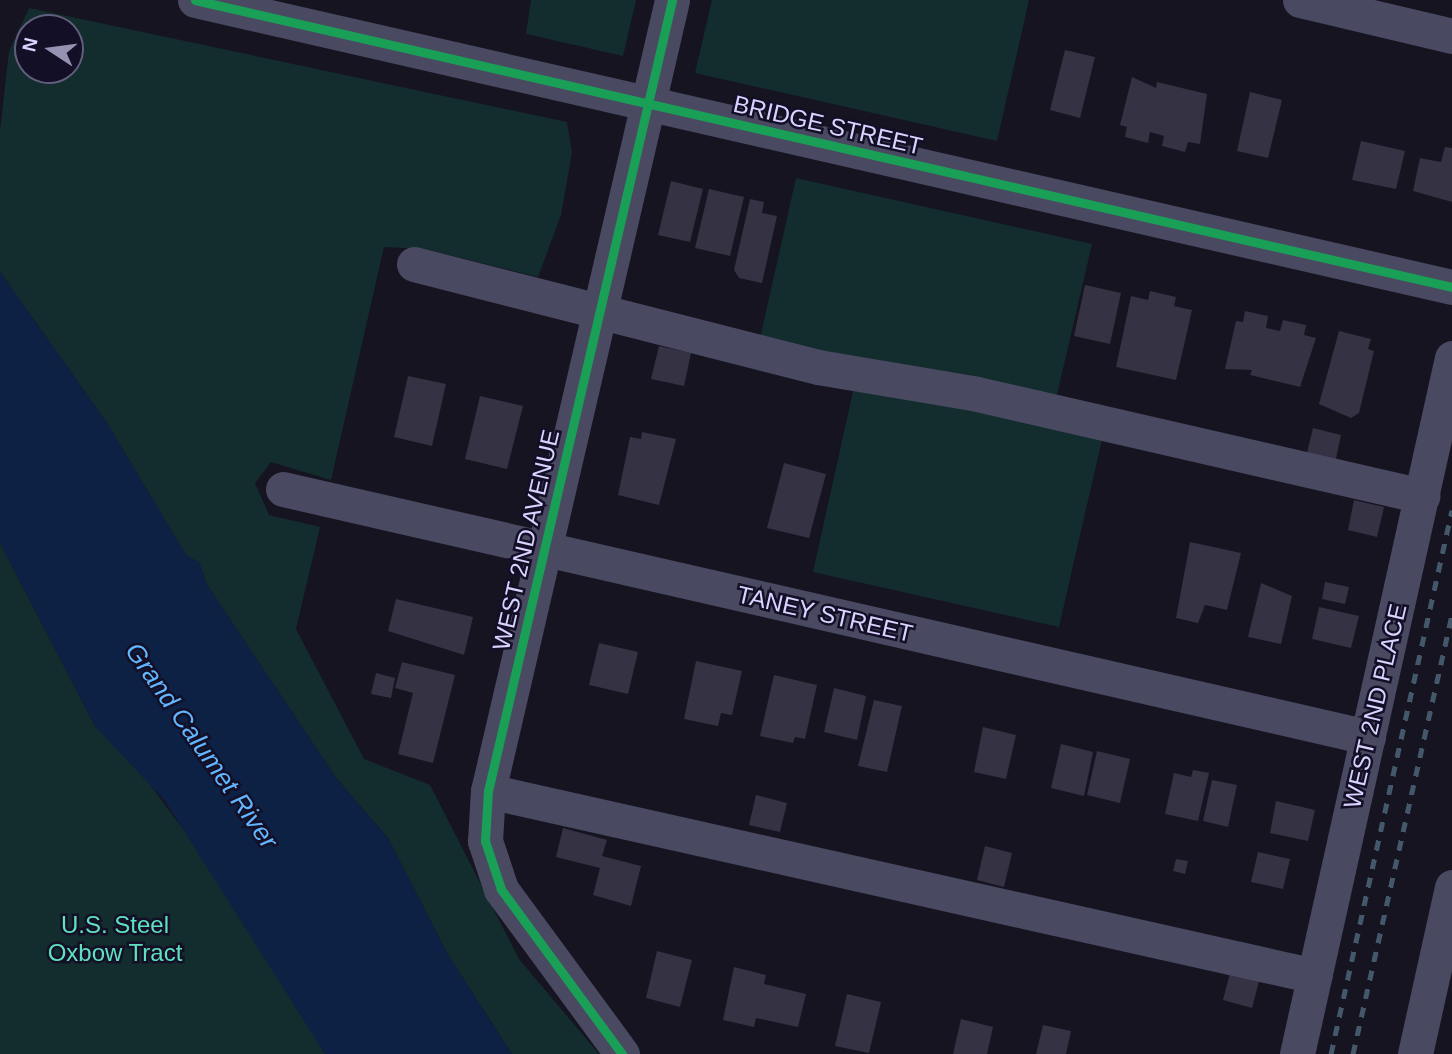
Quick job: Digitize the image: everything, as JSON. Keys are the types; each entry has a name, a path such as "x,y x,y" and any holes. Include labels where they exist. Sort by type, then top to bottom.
{"street":[{"name":"BRIDGE STREET","path":"195,0 1452,287"},
{"name":"WEST 2ND AVENUE","path":"622,1054 501,889 485,841 488,791 672,0"},
{"path":"1300,0 1452,36"},
{"path":"414,264 818,367 976,394 1422,496"},
{"name":"WEST 2ND PLACE","path":"1297,1054 1452,358"},
{"name":"TANEY STREET","path":"283,489 1368,737"},
{"path":"488,791 1315,976"},
{"path":"1415,1054 1439,1004 1452,887"}],"green space":[{"path":"531,0 636,0 623,56 526,34"},
{"path":"712,0 1029,0 997,141 695,73"},
{"path":"29,8 57,14 26,14"},
{"path":"84,20 567,122 572,152 561,215 538,277 425,249 384,247 331,480 271,462 255,483 269,515 320,527 296,629 364,759 430,785 519,959 599,1054 512,1054 448,955 388,838 336,778 207,585 199,563 186,555 107,423 0,272 0,131 9,51 14,40 14,84 84,84"},
{"path":"796,178 1092,244 1056,399 759,343"},
{"path":"854,387 1103,435 1059,627 813,572"},
{"name":"U.S. Steel Oxbow Tract","path":"0,543 95,726 128,755 223,883 325,1054 0,1054"}],"water":[{"name":"Grand Calumet River","path":"0,272 107,423 186,555 199,562 207,585 336,778 388,838 448,955 512,1054 325,1054 165,801 95,726 0,543"}],"building":[{"path":"1065,50 1095,57 1080,118 1050,110"},
{"path":"1132,77 1156,88 1157,82 1207,94 1200,144 1188,142 1185,152 1162,146 1164,136 1150,132 1148,143 1125,137 1127,127 1120,125"},
{"path":"1250,92 1282,100 1268,158 1237,151"},
{"path":"1361,141 1405,151 1396,189 1352,180"},
{"path":"1445,147 1452,148 1452,202 1413,191 1420,158 1441,162"},
{"path":"671,181 703,189 690,242 658,235"},
{"path":"709,189 744,197 730,256 695,248"},
{"path":"750,199 764,202 762,213 777,216 762,283 739,278 734,270"},
{"path":"1085,285 1121,293 1110,344 1074,336"},
{"path":"1150,291 1176,297 1174,306 1192,310 1176,380 1116,367 1131,296 1148,300"},
{"path":"1245,311 1268,316 1266,328 1280,331 1283,320 1306,325 1304,335 1316,338 1300,387 1250,375 1252,370 1225,369 1236,321 1243,322"},
{"path":"1339,331 1371,339 1368,349 1374,351 1359,413 1351,418 1319,404"},
{"path":"659,346 691,353 684,386 651,379"},
{"path":"408,376 446,384 432,446 394,437"},
{"path":"480,396 523,406 507,469 465,459"},
{"path":"1313,428 1341,435 1335,463 1306,457"},
{"path":"642,432 676,439 659,505 618,495 630,437 641,439"},
{"path":"784,463 826,474 809,538 767,528"},
{"path":"1354,500 1384,507 1377,537 1348,530"},
{"path":"1190,542 1241,553 1227,610 1205,605 1198,623 1176,618"},
{"path":"1325,582 1349,587 1345,604 1322,599"},
{"path":"1261,583 1292,596 1281,644 1248,637"},
{"path":"396,599 473,617 464,655 388,631"},
{"path":"1319,607 1359,616 1351,648 1312,639"},
{"path":"599,643 638,652 628,694 589,685"},
{"path":"696,661 742,671 732,715 721,713 718,726 684,719"},
{"path":"402,662 455,675 433,763 398,754 413,693 395,688"},
{"path":"376,673 395,678 391,698 371,694"},
{"path":"774,675 817,685 805,739 795,737 793,743 760,736"},
{"path":"834,688 866,696 857,740 824,732"},
{"path":"874,700 902,706 887,772 858,766"},
{"path":"983,727 1016,735 1006,779 974,772"},
{"path":"1061,744 1093,752 1084,796 1051,788"},
{"path":"1097,751 1130,759 1120,803 1087,795"},
{"path":"1193,770 1209,773 1198,821 1165,814 1174,773 1191,777"},
{"path":"1212,780 1237,785 1228,827 1203,821"},
{"path":"756,795 787,803 780,832 749,825"},
{"path":"1276,801 1315,810 1308,841 1270,833"},
{"path":"563,828 607,840 602,856 641,866 631,906 593,895 600,868 556,857"},
{"path":"985,846 1012,853 1004,887 977,880"},
{"path":"1258,852 1290,859 1283,889 1251,882"},
{"path":"1176,859 1188,861 1185,874 1173,871"},
{"path":"657,951 692,960 680,1007 646,998"},
{"path":"734,967 766,975 764,984 806,994 798,1027 756,1018 754,1027 723,1020"},
{"path":"1230,973 1259,981 1252,1008 1223,1000"},
{"path":"847,994 881,1002 869,1053 835,1046"},
{"path":"961,1019 993,1027 987,1054 953,1054"},
{"path":"1043,1025 1071,1031 1066,1054 1036,1054"}],"railway":[{"path":"1331,1054 1452,510"},
{"path":"1353,1054 1452,614"}],"cycle path":[{"path":"195,0 1452,287"},
{"path":"622,1054 501,889 485,841 488,791 672,0"}]}
